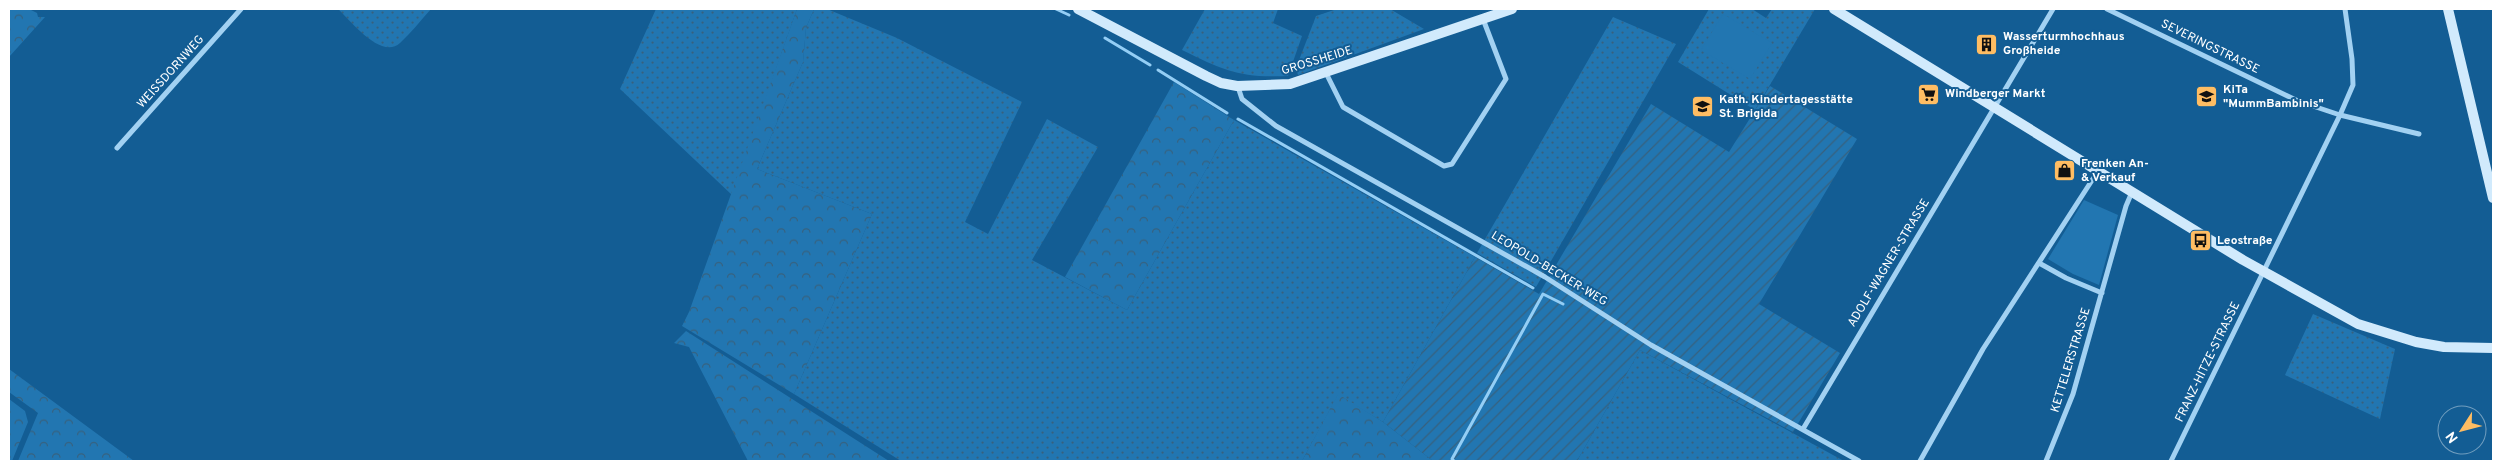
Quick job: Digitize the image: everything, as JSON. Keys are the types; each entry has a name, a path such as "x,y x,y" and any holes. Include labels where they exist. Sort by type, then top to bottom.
{"street":[{"name":"WEISSDORNWEG","path":"116,148 241,9"},
{"name":"GROSSHEIDE","path":"1078,9 1206,76 1221,83 1237,86 1290,84 1512,9"},
{"path":"1834,9 2263,272 2358,324 2402,338 2444,347 2493,348"},
{"name":"ADOLF-WAGNER-STRASSE","path":"1802,429 2053,9"},
{"name":"SEVERINGSTRASSE","path":"2107,9 2298,100 2340,115 2419,134"},
{"name":"FRANZ-HITZE-STRASSE","path":"2170,461 2340,115 2353,84 2352,59 2345,9"},
{"path":"2448,9 2493,198"},
{"path":"1326,73 1343,107 1444,166 1452,164 1506,79 1483,19"},
{"name":"LEOPOLD-BECKER-WEG","path":"1237,86 1242,99 1276,126 1545,276 1651,345 1859,461"},
{"path":"1920,461 1983,349 2098,171"},
{"name":"KETTELERSTRASSE","path":"2046,461 2073,394 2126,206 2132,192"},
{"path":"2039,263 2066,278 2102,292"}],"green space":[{"path":"9,9 29,9 37,13 38,17 45,17 9,57"},
{"path":"338,9 431,9 400,43 392,47 384,47 375,43 358,30"},
{"path":"656,9 797,9 732,195 620,89"},
{"path":"797,9 814,9 806,28 803,62 757,169 872,214 794,394 682,326 689,312"},
{"path":"814,9 827,9 897,38 1022,102 965,222 988,234 1047,119 1098,147 1032,260 1127,310 1234,120 1475,257 1383,422 1338,395 1302,461 901,461 794,394 872,214 757,169 803,62 806,28"},
{"path":"1205,9 1278,9 1273,23 1302,36 1288,76 1257,76 1233,72 1182,50"},
{"path":"1337,9 1390,9 1424,29 1298,75 1296,68 1316,16"},
{"path":"1709,9 1752,9 1766,18 1772,9 1815,9 1755,110 1678,62"},
{"path":"1723,14 1772,43 1750,79 1701,50"},
{"path":"1613,17 1676,44 1536,287 1477,253"},
{"path":"1174,82 1234,120 1127,310 1065,277"},
{"path":"1770,86 1857,139 1759,304 1840,353 1793,432 1640,350 1577,461 1433,461 1383,422 1475,257 1539,294 1651,104 1729,152"},
{"path":"2084,200 2118,215 2099,285 2073,274 2048,259"},
{"path":"2313,314 2395,349 2380,419 2285,375"},
{"path":"686,331 889,461 748,461 689,347 674,343"},
{"path":"1640,350 1844,461 1577,461"},
{"path":"9,369 134,461 18,461 38,413 9,392"},
{"path":"1338,394 1383,422 1433,461 1302,461"},
{"path":"9,399 25,411 28,422 12,461 9,461"}],"waterway":[{"path":"1056,9 1069,15"},
{"path":"1105,38 1150,65"},
{"path":"1158,70 1227,113"},
{"path":"1238,119 1533,288"},
{"path":"1454,461 1452,459 1543,294 1563,304"}],"place":[{"name":"Wasserturmhochhaus Großheide","path":"1987,44"},
{"name":"Windberger Markt","path":"1929,94"},
{"name":"KiTa \"MummBambinis\"","path":"2207,97"},
{"name":"Kath. Kindertagesstätte St. Brigida","path":"1703,107"},
{"name":"Frenken An- & Verkauf","path":"2065,171"},
{"name":"Leostraße","path":"2201,241"}]}
